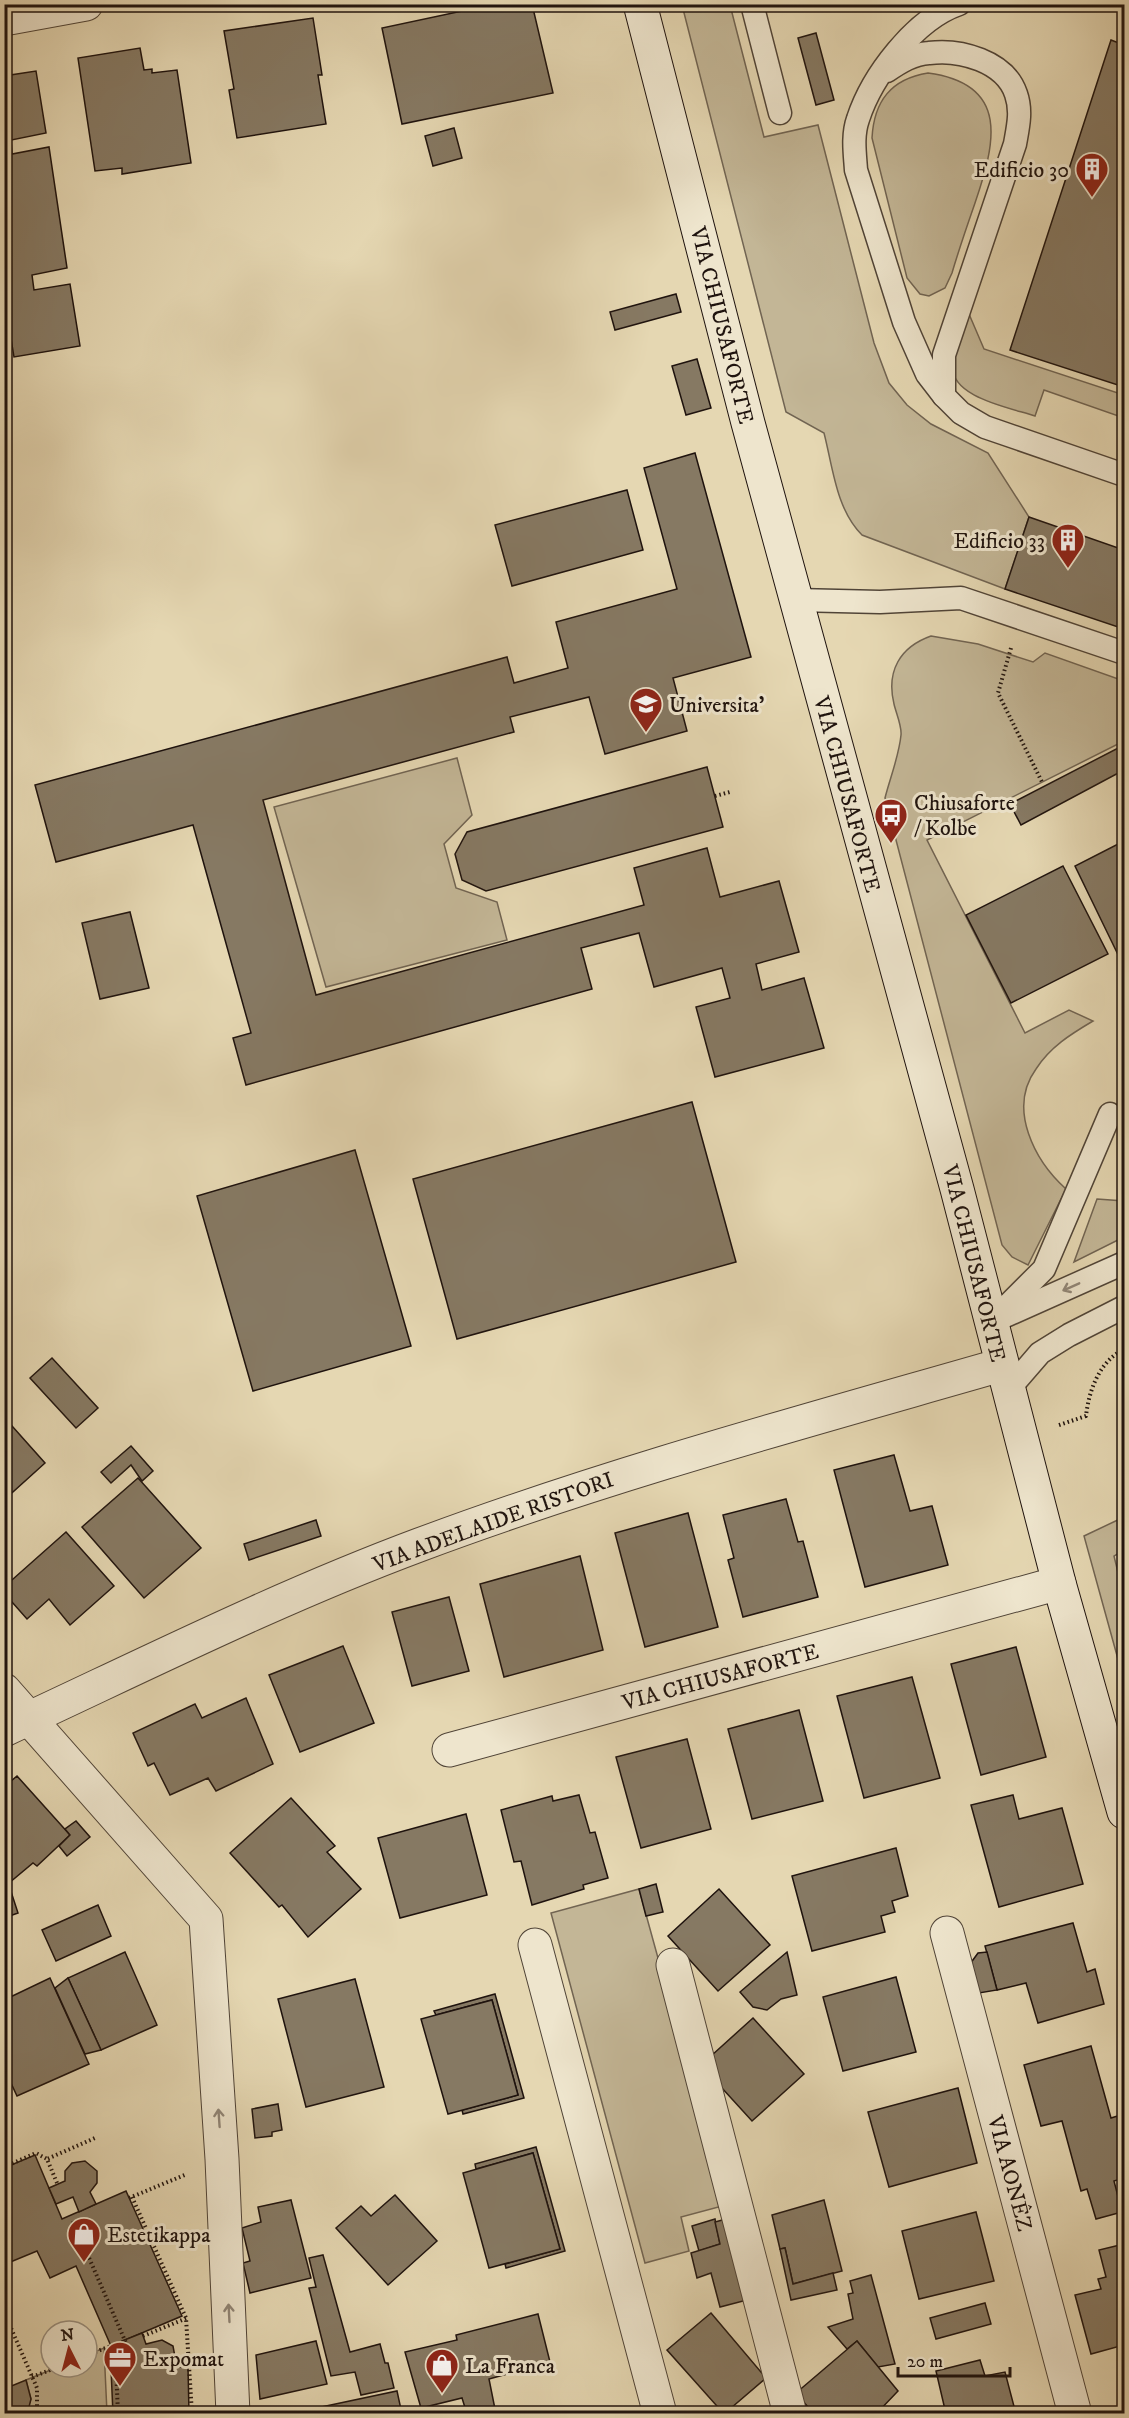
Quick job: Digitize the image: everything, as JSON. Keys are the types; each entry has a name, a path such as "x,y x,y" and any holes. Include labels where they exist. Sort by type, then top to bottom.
{"street":[{"path":"4,19 86,4"},
{"name":"VIA CHIUSAFORTE","path":"640,4 796,600 1059,1583 1125,1812"},
{"name":"VIA ADELAIDE RISTORI","path":"17,1724 227,1623 419,1545 652,1466 1004,1377"},
{"name":"VIA CHIUSAFORTE","path":"449,1750 1059,1583"},
{"path":"4,1690 17,1724 206,1919 222,2159 233,2414"},
{"name":"VIA AONÊZ","path":"947,1933 1075,2414"},
{"path":"535,1945 660,2414"},
{"path":"673,1965 790,2414"}],"lane":[{"path":"752,4 780,113"},
{"path":"959,4 940,11 910,36 866,97 857,122 854,147 856,170 904,322 927,374 961,413 985,427 1125,475"},
{"path":"883,73 904,59 927,52 952,52 982,60 1004,75 1016,92 1020,117 1015,144 944,355 944,396"},
{"path":"796,600 880,602 961,598 1125,654"},
{"path":"990,1323 1044,1269 1110,1114"},
{"path":"990,1323 1125,1263"},
{"path":"1004,1377 1041,1353 1125,1307"}],"path":[{"path":"1011,648 998,693 1042,782"},
{"path":"715,796 730,792"},
{"path":"1059,1425 1086,1416 1089,1392 1100,1372 1125,1349"},
{"path":"47,2159 95,2138"},
{"path":"4,2167 36,2153 47,2159 57,2183"},
{"path":"192,2414 186,2318 131,2197 222,2159"},
{"path":"73,2221 126,2343"},
{"path":"143,2336 228,2301"},
{"path":"4,2312 38,2396 37,2414"},
{"path":"99,2350 113,2345 118,2414"},
{"path":"32,2378 39,2375"}],"shaded area":[{"path":"682,5 730,5 764,137 818,125 874,343 889,383 907,405 931,424 988,453 1029,517 1005,589 862,535 853,525 841,501 824,433 786,412"},
{"path":"928,73 955,79 973,90 985,103 990,120 991,139 982,181 952,273 945,288 929,296 920,294 907,278 872,138 876,113 887,94 904,80"},
{"path":"969,314 984,349 1124,395 1124,418 1044,390 1035,416 997,405 970,392 959,384 954,374 953,362"},
{"path":"931,636 978,644 1033,662 1045,653 1124,681 1124,741 927,840 1025,1033 1069,1010 1093,1021 1054,1048 1036,1069 1028,1084 1024,1101 1028,1134 1044,1164 1066,1189 1028,1265 1012,1257 1002,1245 885,798 901,735 892,692 894,671 898,662 911,647"},
{"path":"457,758 472,815 444,844 456,888 497,902 507,940 326,987 274,807"},
{"path":"1097,1199 1124,1201 1124,1237 1074,1262"},
{"path":"1124,1517 1124,1550 1114,1556 1124,1597 1124,1681 1084,1536"},
{"path":"639,1889 726,2205 681,2217 689,2251 645,2263 551,1913"},
{"path":"104,2348 107,2413 26,2413 31,2399 26,2380 39,2375 39,2379 99,2379 99,2350"}],"building":[{"path":"495,4 532,4 553,93 402,124 382,28"},
{"path":"313,18 322,75 318,75 326,124 237,138 229,90 234,89 224,31"},
{"path":"816,33 834,100 816,105 798,38"},
{"name":"Edificio 30","path":"1111,40 1124,45 1124,387 1010,350"},
{"path":"140,48 144,70 152,69 152,73 177,70 191,163 122,174 122,168 95,171 78,58"},
{"path":"36,71 46,133 11,140 12,154 49,147 67,268 32,275 34,290 70,284 80,346 14,357 4,296 4,76"},
{"path":"454,128 462,158 433,166 425,136"},
{"path":"676,294 681,312 615,330 610,312"},
{"path":"697,359 711,408 686,415 672,366"},
{"path":"695,453 751,657 673,678 687,731 605,754 589,697 510,717 514,732 263,800 316,995 644,905 634,868 707,848 720,897 779,881 799,952 756,964 762,990 804,978 824,1048 715,1077 696,1007 730,998 722,968 654,987 639,933 581,948 592,989 246,1085 233,1038 251,1033 193,825 56,862 35,785 507,657 514,683 568,668 556,622 677,589 644,468"},
{"path":"627,490 643,550 512,586 495,525"},
{"name":"Edificio 33","path":"1029,517 1124,550 1124,629 1005,589"},
{"path":"1124,745 1124,770 1021,825 1010,804"},
{"path":"707,767 723,827 486,891 462,880 455,854 467,832"},
{"path":"1124,841 1124,967 1075,866"},
{"path":"1063,866 1108,954 1011,1003 966,915"},
{"path":"130,912 149,988 100,999 82,923"},
{"path":"692,1102 736,1262 457,1339 413,1179"},
{"path":"355,1150 411,1346 253,1391 197,1196"},
{"path":"52,1358 98,1408 76,1428 30,1378"},
{"path":"4,1417 45,1463 4,1500"},
{"path":"131,1446 153,1471 142,1481 131,1465 111,1483 101,1472"},
{"path":"894,1455 910,1511 932,1506 948,1565 865,1587 834,1470"},
{"path":"138,1478 201,1548 144,1598 82,1527"},
{"path":"786,1499 798,1542 803,1541 818,1597 743,1617 728,1560 734,1558 723,1515"},
{"path":"688,1513 718,1627 645,1647 615,1533"},
{"path":"316,1520 321,1536 249,1560 244,1544"},
{"path":"66,1532 114,1586 70,1625 49,1599 27,1619 4,1593 4,1587"},
{"path":"580,1556 603,1650 504,1677 480,1584"},
{"path":"449,1597 469,1671 412,1686 392,1612"},
{"path":"343,1646 374,1723 300,1752 269,1675"},
{"path":"1016,1647 1046,1757 981,1775 951,1664"},
{"path":"912,1677 940,1778 864,1798 837,1696"},
{"path":"246,1698 273,1764 216,1791 208,1778 170,1795 154,1763 148,1766 133,1733 195,1704 202,1718"},
{"path":"799,1710 823,1801 752,1819 728,1729"},
{"path":"687,1739 711,1829 641,1848 616,1757"},
{"path":"17,1776 70,1835 37,1866 33,1863 9,1883 4,1870 4,1787"},
{"path":"579,1795 590,1833 595,1832 608,1878 583,1885 584,1889 532,1905 521,1861 514,1862 501,1810 552,1796 553,1801"},
{"path":"1013,1795 1019,1819 1062,1808 1083,1884 999,1907 971,1805"},
{"path":"291,1798 335,1846 327,1852 361,1889 308,1937 282,1905 279,1907 230,1853"},
{"path":"466,1814 487,1895 400,1918 378,1838"},
{"path":"76,1821 90,1837 67,1856 59,1846 70,1835 65,1829"},
{"path":"896,1848 908,1896 892,1901 895,1912 881,1916 885,1932 812,1951 792,1876"},
{"path":"4,1870 18,1913 4,1918"},
{"path":"656,1884 663,1912 646,1916 639,1889"},
{"path":"719,1889 770,1945 718,1991 668,1936"},
{"path":"98,1905 111,1936 56,1961 42,1930"},
{"path":"1073,1923 1087,1972 1095,1969 1104,2004 1038,2023 1026,1983 997,1990 985,1946"},
{"path":"125,1952 157,2025 101,2050 68,1978"},
{"path":"787,1952 797,1995 781,1999 767,2010 753,2007 740,1992"},
{"path":"987,1952 997,1990 973,1994 970,1964 978,1953"},
{"path":"896,1977 916,2052 843,2071 823,1997"},
{"path":"50,1978 89,2064 17,2096 4,2068 4,2000"},
{"path":"68,1978 101,2050 85,2054 55,1988"},
{"path":"355,1979 384,2087 306,2107 278,1999"},
{"path":"495,1994 524,2098 463,2114 462,2110 518,2095 492,2000 436,2015 434,2011"},
{"path":"492,2000 518,2095 448,2114 421,2019"},
{"path":"753,2018 804,2074 752,2121 701,2065"},
{"path":"1091,2046 1111,2118 1124,2114 1124,2178 1114,2181 1122,2212 1096,2219 1087,2189 1081,2191 1062,2121 1041,2126 1024,2065"},
{"path":"958,2088 977,2163 889,2187 868,2112"},
{"path":"278,2104 282,2130 272,2132 272,2136 255,2138 252,2109"},
{"path":"536,2147 565,2251 506,2268 505,2264 560,2249 533,2153 476,2169 475,2164"},
{"path":"533,2153 560,2249 489,2268 463,2173"},
{"path":"35,2155 62,2219 126,2191 182,2316 111,2346 76,2266 50,2278 37,2251 8,2263 4,2254 4,2168"},
{"path":"85,2161 97,2171 97,2183 90,2192 96,2204 79,2212 73,2197 56,2204 49,2188 65,2181 65,2171 72,2163"},
{"path":"395,2195 437,2241 388,2285 336,2228 361,2206 371,2216"},
{"path":"291,2200 311,2278 250,2293 243,2263 250,2261 242,2228 261,2222 258,2207"},
{"path":"824,2200 842,2271 793,2284 785,2248 780,2249 772,2215"},
{"path":"976,2212 994,2281 919,2299 902,2231"},
{"path":"715,2219 720,2244 699,2251 692,2226"},
{"path":"726,2219 747,2300 720,2307 711,2273 697,2278 691,2253 720,2244 715,2222"},
{"path":"1124,2244 1124,2345 1091,2354 1075,2295 1101,2289 1098,2279 1106,2277 1099,2250"},
{"path":"785,2248 793,2284 833,2273 837,2290 791,2300 780,2249"},
{"path":"323,2255 350,2352 380,2344 385,2363 388,2363 394,2388 361,2395 355,2372 331,2376 309,2288 316,2287 309,2258"},
{"path":"871,2275 895,2364 878,2367 857,2341 847,2349 828,2327 853,2319 848,2294 853,2293 850,2281"},
{"path":"985,2303 991,2324 936,2339 930,2318"},
{"path":"711,2313 766,2378 724,2414 667,2350"},
{"path":"538,2314 550,2362 489,2379 496,2414 467,2414 462,2398 421,2408 405,2352 457,2340 456,2335"},
{"path":"142,2333 146,2344 162,2340 173,2346 175,2357 172,2367 188,2367 189,2414 113,2414 111,2369 123,2370 122,2341"},
{"path":"316,2341 327,2384 260,2399 256,2355"},
{"path":"857,2341 898,2391 876,2414 814,2414 796,2393"},
{"path":"980,2360 985,2376 1005,2372 1016,2414 946,2414 936,2371"},
{"path":"26,2380 31,2399 28,2411 26,2414 4,2414 4,2389"},
{"path":"397,2391 402,2414 289,2414 326,2406"},
{"path":"590,2407 592,2414 566,2414"},
{"path":"557,2409 558,2414 544,2414 544,2411"}],"place":[{"name":"Edificio 30","path":"1092,198"},
{"name":"Edificio 33","path":"1068,569"},
{"name":"Universita'","path":"646,733"},
{"name":"Chiusaforte / Kolbe","path":"891,844"},
{"name":"Estetikappa","path":"84,2263"},
{"name":"Expomat","path":"120,2387"},
{"name":"La Franca","path":"442,2394"}]}
